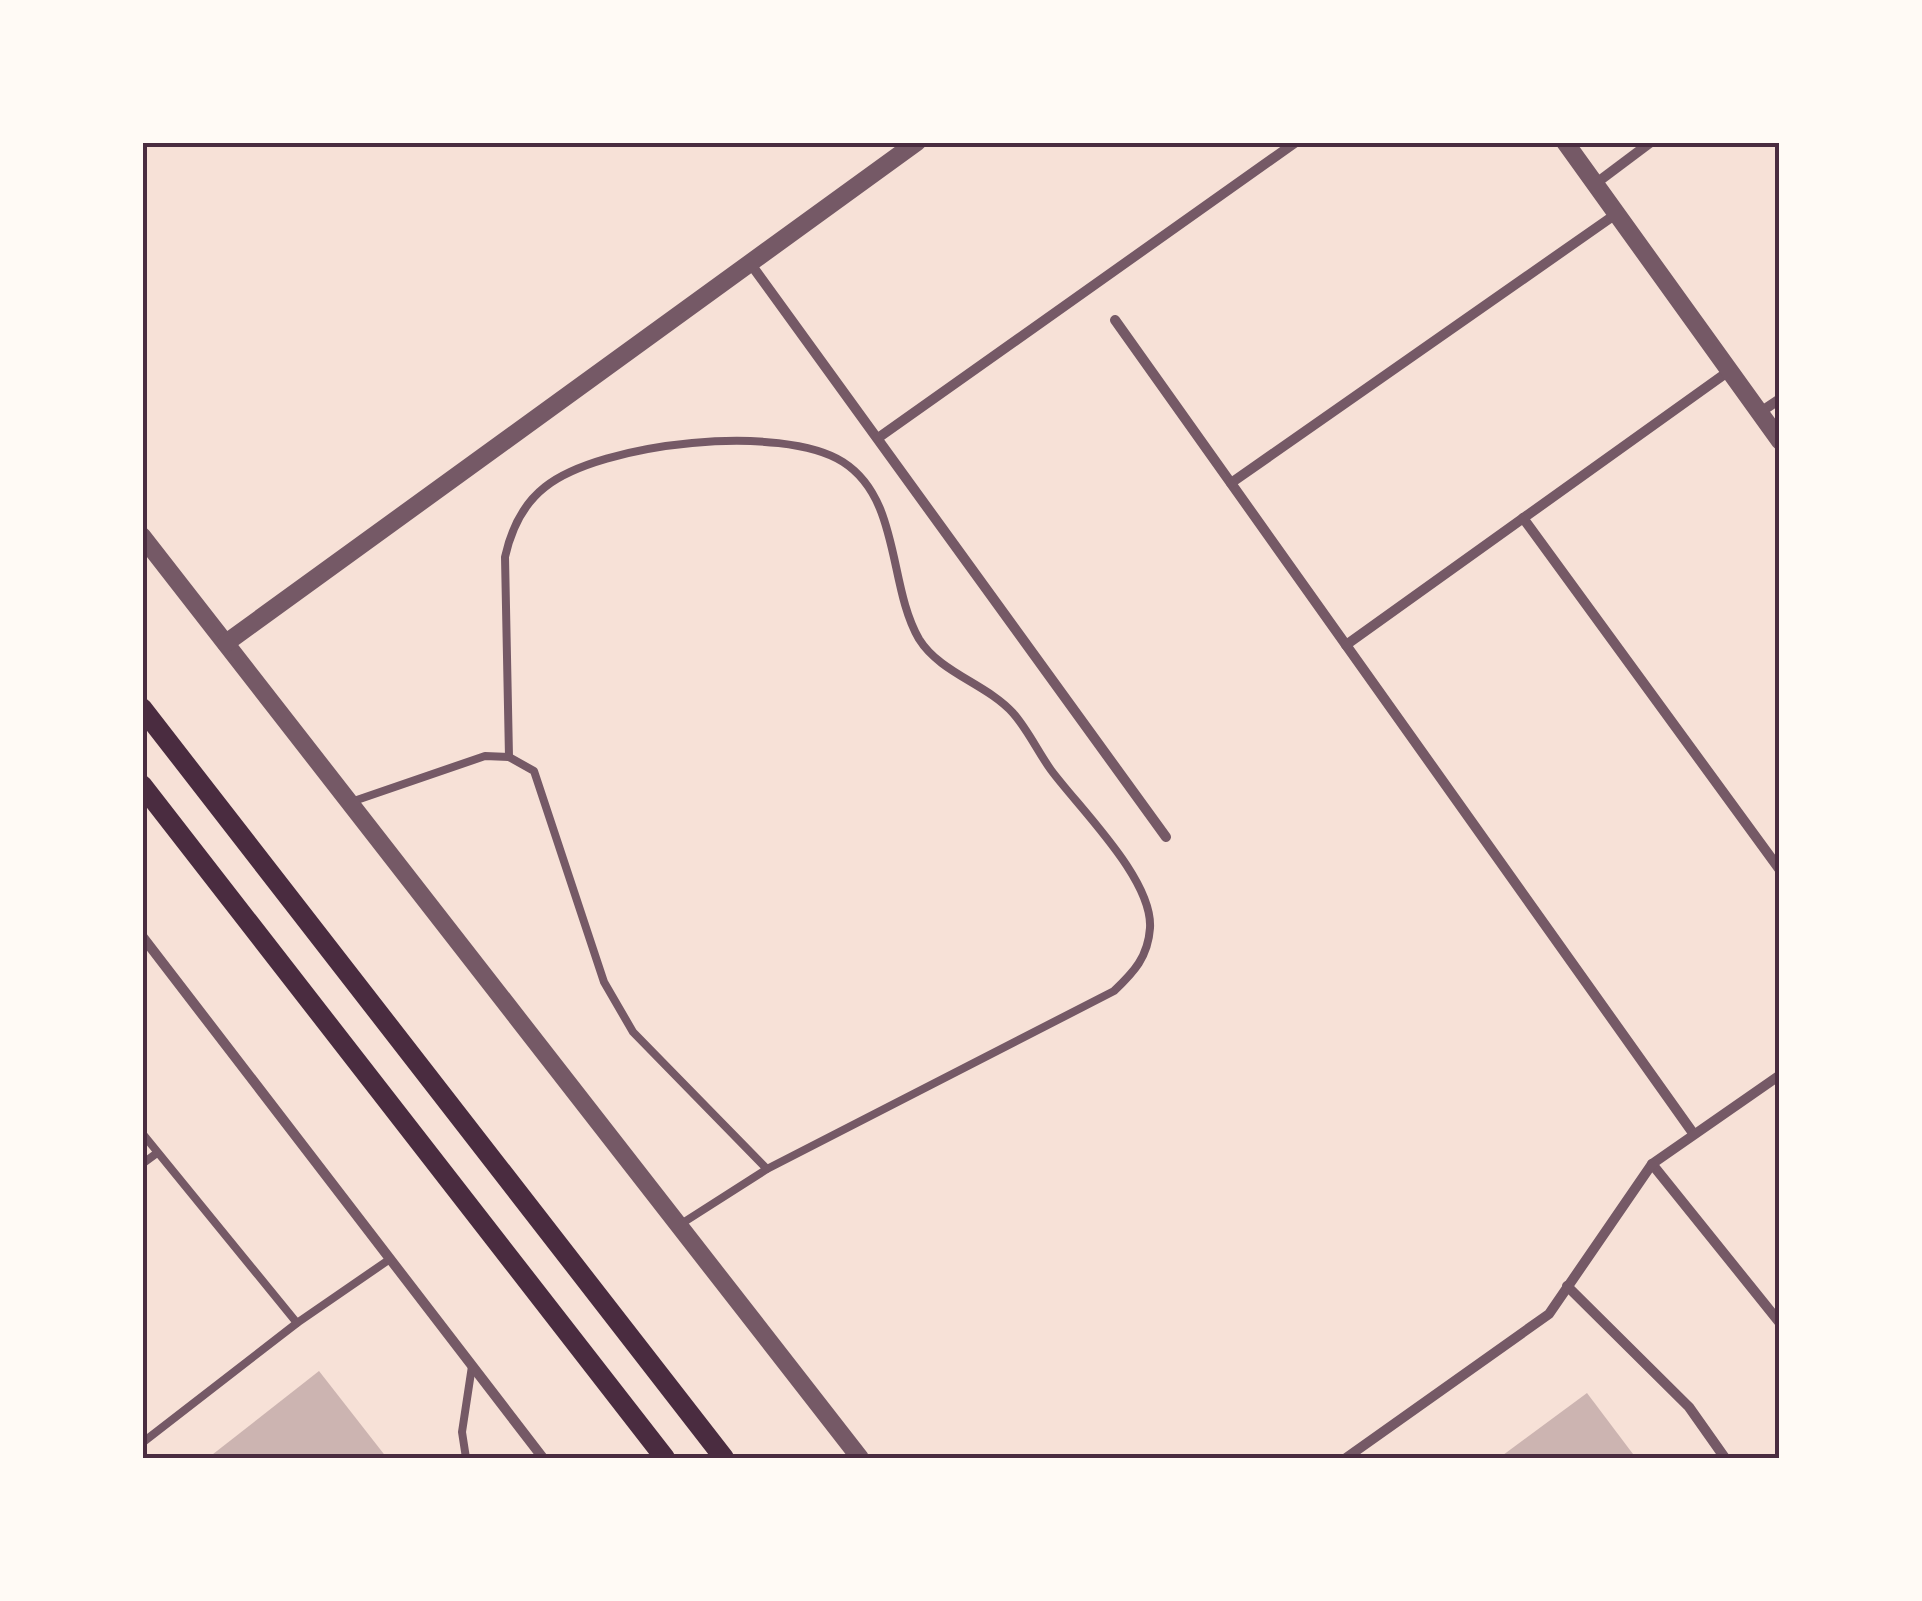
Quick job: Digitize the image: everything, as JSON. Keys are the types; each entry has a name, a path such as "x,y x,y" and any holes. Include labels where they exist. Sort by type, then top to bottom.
{"main road":[{"path":"142,708 724,1458"},
{"path":"142,785 665,1458"}],"street":[{"path":"226,643 917,142"},
{"path":"878,438 1296,142"},
{"path":"1565,142 1780,442"},
{"path":"1595,184 1651,142"},
{"path":"1231,484 1616,214"},
{"path":"750,263 1166,836"},
{"path":"1115,320 1693,1134"},
{"path":"1346,645 1729,371"},
{"path":"1759,413 1780,399"},
{"path":"1523,518 1780,870"},
{"path":"142,536 860,1458"},
{"path":"142,936 543,1458"},
{"path":"1346,1458 1549,1314 1652,1164 1780,1075"},
{"path":"1652,1164 1780,1323"},
{"path":"1568,1286 1689,1407 1725,1458"}],"lane":[{"path":"509,757 505,558 512,530 546,486 591,466 689,442 772,440 808,446 845,463 869,489 884,520 920,641 935,659 1013,713 1140,888 1150,926 1140,967 1114,990 767,1169 677,1226"},
{"path":"350,802 485,756 509,757 534,771 604,982 632,1032 767,1169"},
{"path":"142,1133 297,1324"},
{"path":"142,1164 156,1153"},
{"path":"142,1444 390,1258"},
{"path":"466,1458 462,1432 472,1366"}],"building":[{"path":"319,1371 387,1458 208,1458"},
{"path":"1587,1393 1636,1458 1499,1458"}]}
